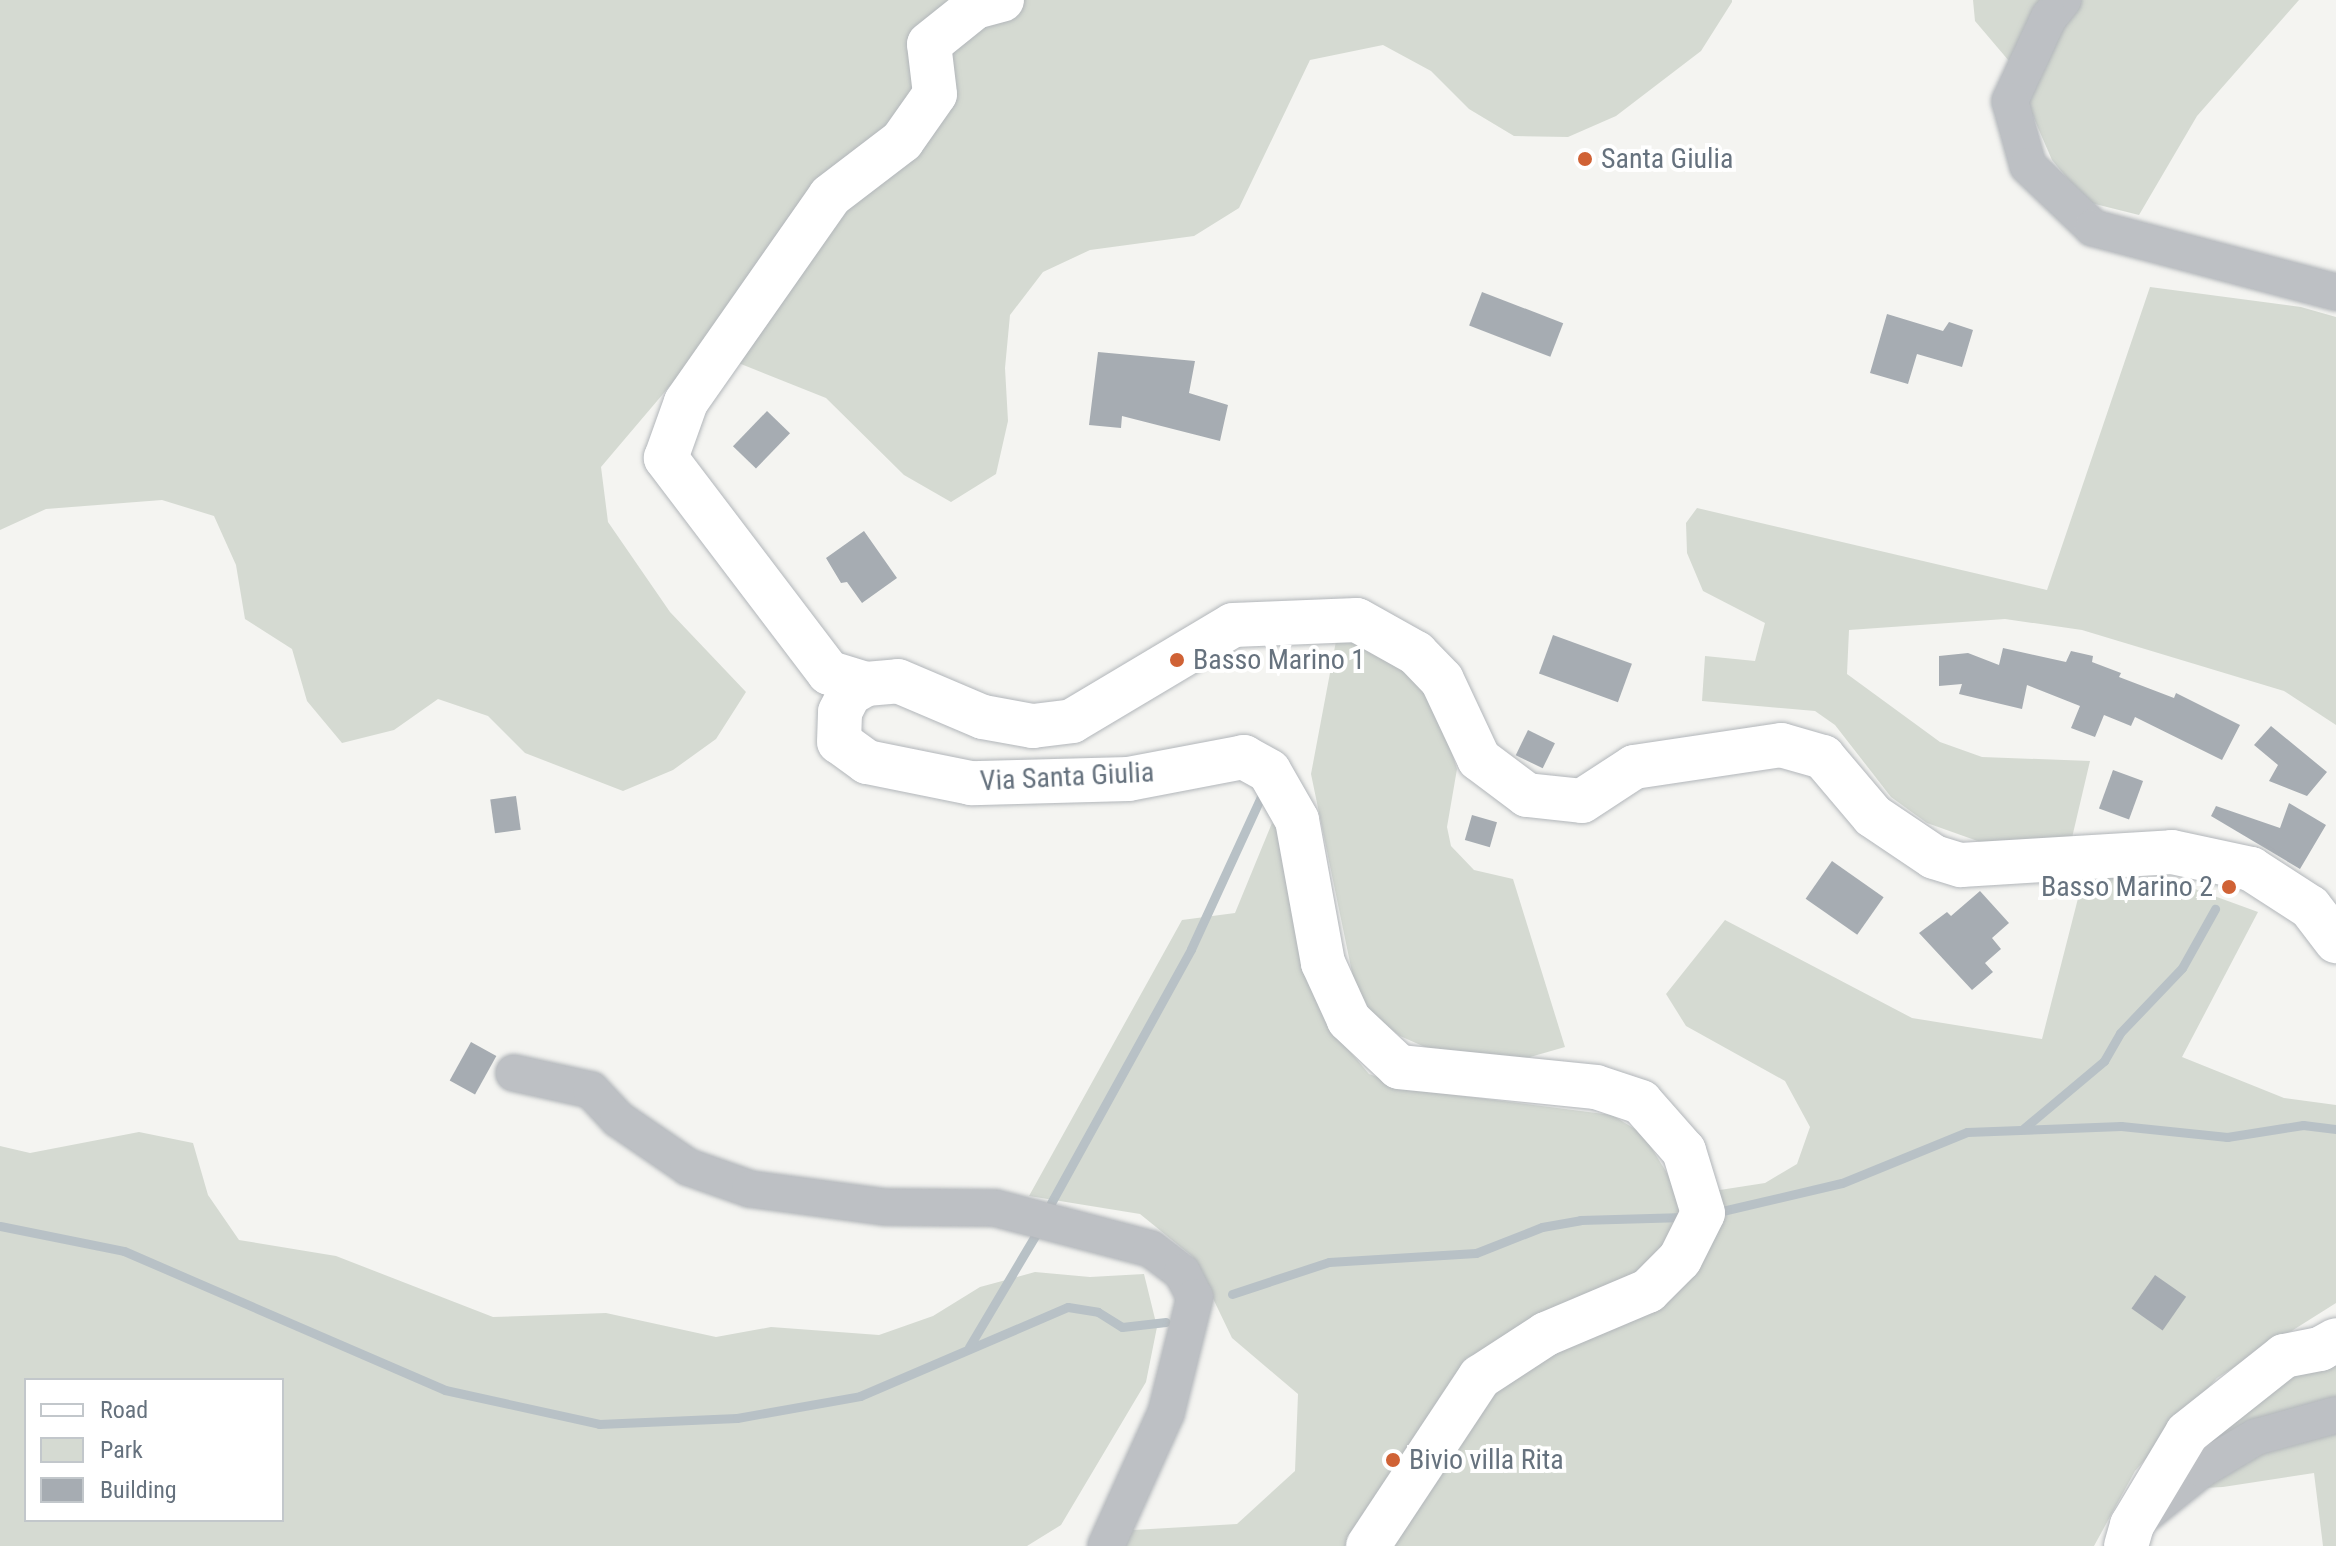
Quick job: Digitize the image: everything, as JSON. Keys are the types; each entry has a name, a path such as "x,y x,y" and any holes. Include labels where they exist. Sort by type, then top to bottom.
{"street":[{"path":"866,684 829,673 666,458 686,402 830,196 902,141 935,94 929,44 975,7 1002,0"},
{"path":"2063,0 2049,17 2010,101 2028,166 2093,228 2336,292"},
{"name":"Via Santa Giulia","path":"1368,1546 1480,1377 1546,1334 1648,1291 1680,1259 1703,1213 1684,1151 1641,1102 1596,1087 1399,1067 1349,1020 1323,963 1297,820 1269,771 1244,757 1129,779 971,783 867,762 839,742 840,712 849,694 866,684 898,681 983,717 1033,726 1072,721 1233,625 1357,620 1416,653 1434,671 1479,759 1527,795 1582,801 1634,767 1781,745 1823,757 1873,816 1934,857 1961,865 2172,852 2251,869 2310,907 2336,941"},
{"path":"514,1073 591,1090 618,1119 688,1167 750,1189 885,1207 995,1208 1151,1249 1182,1272 1195,1297 1166,1413 1106,1546"},
{"path":"2129,1536 2187,1433 2284,1356 2336,1340"},
{"path":"2129,1536 2202,1469 2256,1437 2336,1415"}],"green space":[{"path":"0,0 1732,2 1701,51 1616,116 1568,137 1514,136 1469,109 1431,71 1383,45 1310,60 1239,208 1194,236 1090,250 1043,272 1010,315 1005,368 1008,421 996,474 951,502 904,475 826,398 726,358 674,381 601,467 608,522 670,612 746,692 716,739 673,770 623,791 525,753 488,716 438,699 394,730 342,743 307,701 292,649 245,619 236,565 214,516 162,500 46,509 0,530"},
{"path":"1973,0 2299,0 2197,116 2139,215 2087,202 2052,160 2009,61 1975,21"},
{"path":"2150,287 2301,307 2336,317 2336,725 2284,691 2082,630 2005,619 1849,630 1847,674 1940,742 1982,757 2090,761 2071,842 1986,844 1927,823 1891,797 1835,725 1815,711 1702,701 1705,656 1755,661 1765,623 1703,591 1687,553 1686,523 1697,508 2047,590"},
{"path":"1336,641 1368,645 1420,682 1441,718 1457,769 1447,827 1451,846 1474,870 1513,879 1565,1047 1509,1063 1434,1051 1400,1036 1371,1014 1353,977 1311,774"},
{"path":"1272,823 1281,829 1336,1035 1369,1074 1416,1090 1612,1115 1643,1134 1681,1196 1765,1183 1797,1164 1810,1127 1785,1081 1686,1026 1666,994 1725,920 1912,1018 2042,1039 2085,871 2195,889 2258,912 2182,1057 2284,1098 2336,1105 2336,1303 2217,1378 2135,1471 2094,1546 1106,1546 1116,1531 1237,1524 1295,1471 1298,1394 1232,1338 1193,1257 1140,1214 1029,1196 1182,920 1235,913"},
{"path":"139,1132 193,1143 208,1195 239,1240 336,1256 493,1317 606,1313 716,1337 771,1327 879,1335 933,1316 980,1287 1035,1272 1090,1277 1144,1274 1157,1327 1146,1382 1061,1525 1027,1546 0,1546 0,1146 30,1153"},
{"path":"2336,1350 2336,1546 2323,1546 2314,1473 2223,1487 2162,1490 2208,1422"}],"building":[{"path":"1482,292 1563,323 1550,357 1469,326"},
{"path":"1887,314 1943,331 1949,322 1973,330 1962,367 1917,354 1908,384 1870,373"},
{"path":"1098,352 1195,361 1189,393 1228,405 1220,441 1122,416 1121,428 1089,425"},
{"path":"767,411 790,433 756,468 733,446"},
{"path":"864,531 897,578 862,603 847,582 841,583 826,558"},
{"path":"1553,635 1632,664 1618,702 1539,674"},
{"path":"2003,648 2066,662 2071,651 2093,656 2092,662 2121,673 2119,677 2174,698 2176,693 2240,725 2222,760 2135,717 2131,726 2104,715 2095,737 2071,728 2080,706 2027,685 2022,709 1959,694 1962,684 1939,686 1939,656 1968,653 1999,665"},
{"path":"2271,726 2327,772 2307,796 2269,781 2278,765 2254,745"},
{"path":"1528,730 1555,743 1543,768 1516,755"},
{"path":"2113,770 2143,781 2129,819 2099,809"},
{"path":"516,796 521,830 495,833 490,800"},
{"path":"2289,803 2326,825 2300,869 2211,816 2216,806 2280,828"},
{"path":"1472,815 1497,822 1490,847 1465,840"},
{"path":"1832,861 1884,897 1857,935 1806,899"},
{"path":"1980,891 2009,923 1992,938 2001,949 1985,963 1993,972 1972,990 1919,933 1947,912 1951,916"},
{"path":"471,1042 496,1056 475,1095 450,1080"},
{"path":"2155,1275 2186,1297 2163,1330 2131,1309"}],"waterway":[{"path":"1051,1203 1191,949 1265,788"},
{"path":"2023,1129 2104,1061 2120,1033 2182,968 2215,909"},
{"path":"1718,1212 1842,1183 1967,1132 2121,1126 2227,1137 2303,1125 2336,1129"},
{"path":"1232,1294 1329,1262 1476,1253 1542,1227 1580,1220 1685,1217"},
{"path":"0,1226 124,1251 445,1390 599,1424 737,1418 860,1396 1068,1307 1098,1312 1122,1327 1166,1322"},
{"path":"969,1347 1036,1234"}],"place":[{"name":"Santa Giulia","path":"1585,159"},
{"name":"Basso Marino 1","path":"1177,660"},
{"name":"Basso Marino 2","path":"2229,887"},
{"name":"Bivio villa Rita","path":"1393,1460"}]}
